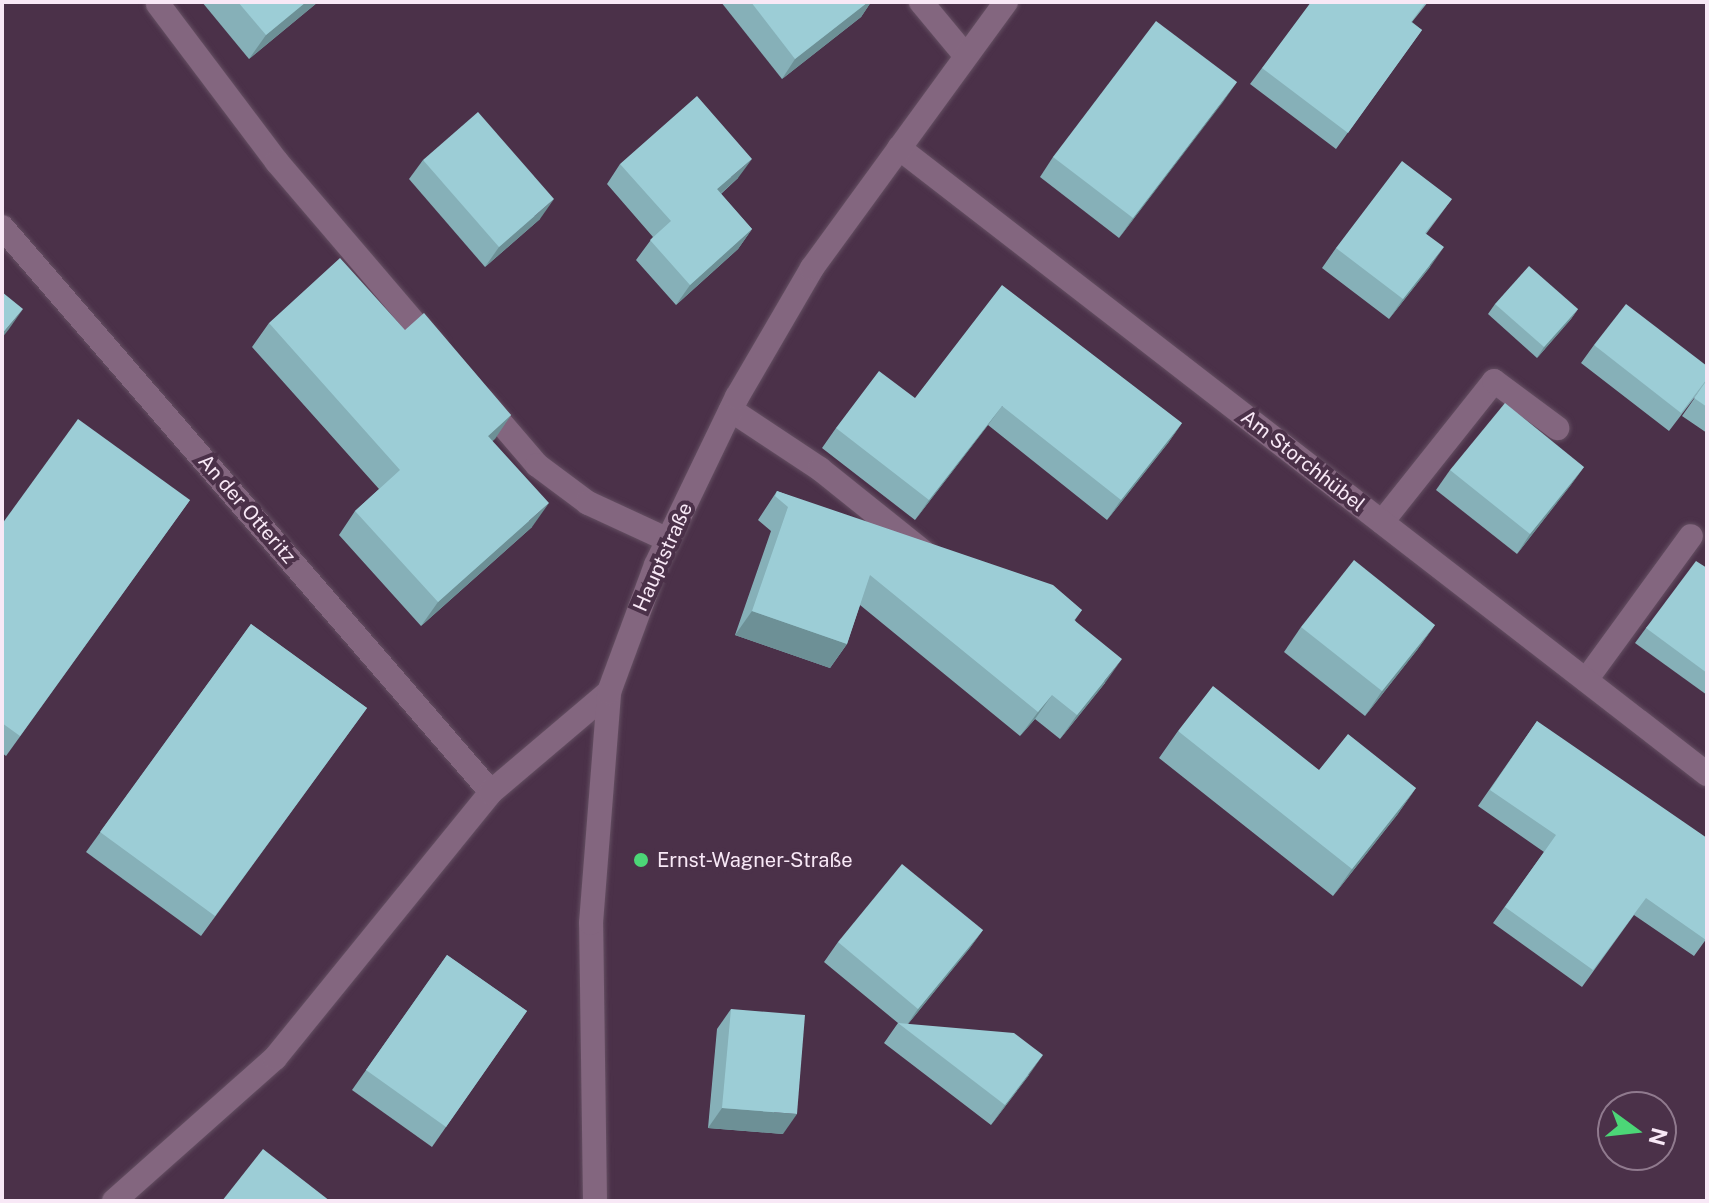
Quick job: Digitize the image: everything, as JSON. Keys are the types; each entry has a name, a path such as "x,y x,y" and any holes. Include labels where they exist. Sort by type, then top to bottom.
{"street":[{"path":"921,2 965,55"},
{"name":"Hauptstraße","path":"595,1201 591,923 609,692 668,540 731,410 812,268 1006,2"},
{"path":"158,4 277,162 537,465 588,503 668,540"},
{"name":"Am Storchhübel","path":"899,148 1707,774"},
{"name":"An der Otteritz","path":"2,227 491,792"},
{"path":"1382,522 1494,381 1557,428"},
{"path":"731,410 820,469 927,554"},
{"path":"1586,680 1691,536"},
{"path":"114,1201 275,1058 491,792 609,692"}],"building":[{"path":"238,2 306,2 266,35"},
{"path":"751,2 868,2 795,59"},
{"path":"1311,2 1426,2 1411,22 1422,30 1348,133 1262,68"},
{"path":"1156,21 1237,82 1133,218 1053,157"},
{"path":"697,96 752,159 717,189 752,229 690,285 650,240 671,221 620,164"},
{"path":"478,112 554,199 499,247 423,160"},
{"path":"1402,161 1452,199 1425,233 1444,247 1403,299 1336,248"},
{"path":"340,258 405,330 424,313 511,415 488,436 549,503 438,602 355,511 400,470 269,323"},
{"path":"1529,266 1578,309 1544,347 1495,304"},
{"path":"1002,285 1182,423 1121,500 1002,406 929,500 836,428 879,371 915,398"},
{"path":"2,292 23,309 2,334"},
{"path":"1626,304 1707,366 1707,379 1681,413 1594,345"},
{"path":"1707,380 1707,407 1694,398"},
{"path":"1505,403 1584,467 1530,534 1450,470"},
{"path":"78,419 190,500 20,736 2,723 2,524"},
{"path":"777,491 1053,585 1082,610 1074,620 1122,659 1077,715 1052,695 1038,712 870,575 847,644 752,611 788,507 775,496"},
{"path":"1354,560 1435,625 1382,691 1301,627"},
{"path":"1696,561 1707,568 1707,673 1646,628"},
{"path":"251,624 367,708 215,916 100,832"},
{"path":"1213,686 1319,770 1348,734 1416,788 1352,869 1178,731"},
{"path":"1537,721 1707,838 1706,940 1646,898 1593,970 1505,907 1556,835 1490,790"},
{"path":"902,864 983,930 918,1009 838,942"},
{"path":"447,955 527,1011 446,1127 366,1070"},
{"path":"731,1009 805,1015 797,1114 722,1108"},
{"path":"898,1023 1014,1033 1043,1055 1005,1105"},
{"path":"263,1149 330,1201 222,1201"}],"place":[{"name":"Ernst-Wagner-Straße","path":"641,860"}]}
